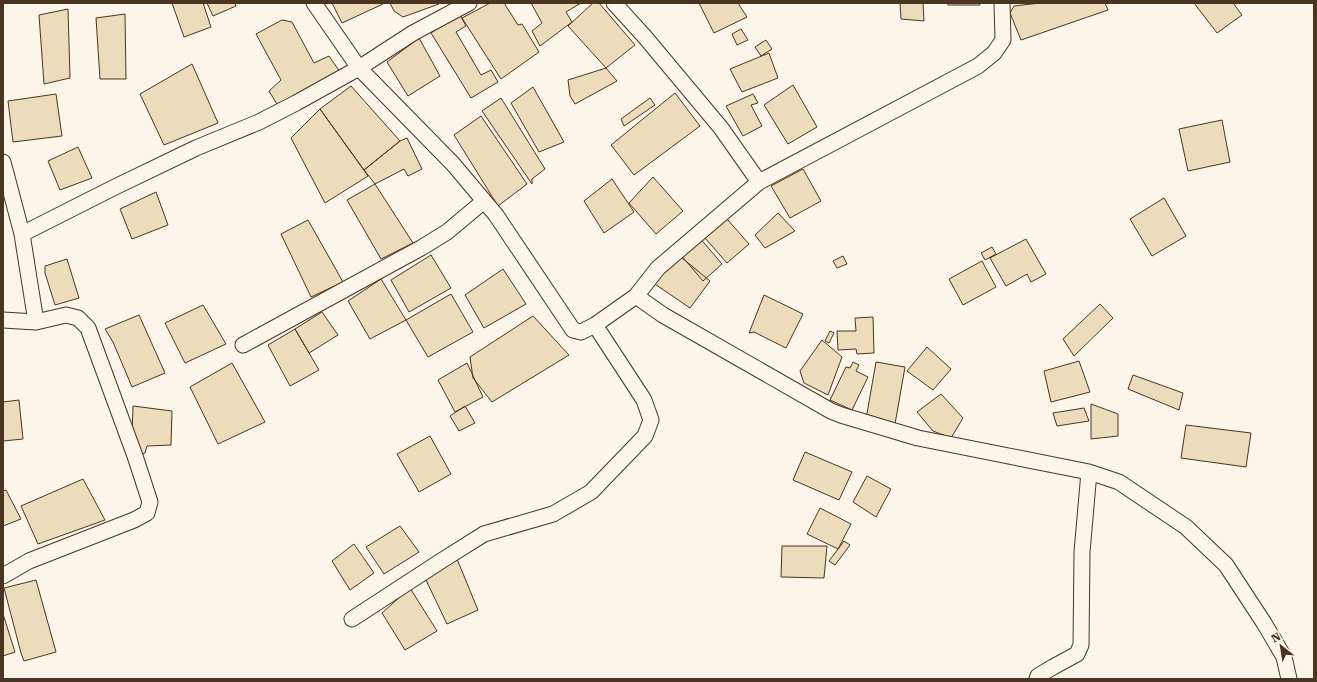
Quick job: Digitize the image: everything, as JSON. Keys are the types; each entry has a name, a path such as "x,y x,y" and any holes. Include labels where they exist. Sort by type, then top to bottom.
{"street":[{"path":"314,3 359,68 453,164 484,200 496,215 573,330 581,332 595,325 636,296 658,268 759,182 978,66 994,52 1004,40 1002,3"},
{"path":"22,234 115,187 189,152 259,122 296,103 359,68 413,33 469,3"},
{"path":"614,3 645,37 721,128 759,182"},
{"path":"3,162 22,234 36,322"},
{"path":"243,345 421,248 447,232 484,200"},
{"path":"636,296 663,315 831,411 841,415 918,438 1089,472 1119,482 1186,527 1226,565 1264,623 1284,657 1289,679"},
{"path":"3,320 36,322 66,315 78,318 88,328 135,456 150,502 147,513 134,520 29,561 3,576"},
{"path":"352,619 484,534 553,514 591,492 646,436 651,420 644,400 595,325"},
{"path":"1037,679 1038,676 1077,654 1081,645 1082,552 1089,472"}],"building":[{"path":"172,3 203,3 211,27 184,37"},
{"path":"207,3 235,3 236,6 213,16"},
{"path":"332,3 382,3 383,4 342,23"},
{"path":"390,3 439,4 403,17 394,11"},
{"path":"490,3 504,3 518,25 522,24 539,52 501,79 462,18"},
{"path":"531,3 581,3 566,12 572,22 540,46 532,31 542,23"},
{"path":"593,3 599,3 635,45 606,68 568,26"},
{"path":"699,3 738,3 747,17 714,33"},
{"path":"900,3 923,3 924,21 901,19"},
{"path":"947,3 979,3 980,5 948,5"},
{"path":"1040,3 1105,3 1108,10 1021,40 1010,13 1014,6"},
{"path":"1194,3 1233,3 1242,15 1217,33"},
{"path":"68,9 70,78 44,84 39,15"},
{"path":"459,13 466,26 456,32 481,75 491,70 498,82 471,98 431,33"},
{"path":"125,14 126,79 100,79 96,18"},
{"path":"282,20 292,22 314,63 329,56 340,72 281,111 269,91 281,80 256,34"},
{"path":"741,29 748,40 737,45 732,34"},
{"path":"419,38 440,76 408,96 387,62"},
{"path":"766,40 772,49 761,56 755,47"},
{"path":"769,53 778,78 742,92 730,69"},
{"path":"192,64 218,123 164,145 140,94"},
{"path":"606,68 617,81 575,104 570,96 568,80"},
{"path":"793,85 817,127 788,144 764,105"},
{"path":"351,86 400,141 364,170 320,109"},
{"path":"533,87 564,142 539,152 511,103"},
{"path":"675,93 700,126 634,175 611,145"},
{"path":"56,94 62,136 13,142 8,101"},
{"path":"753,94 758,103 751,105 762,126 743,136 726,106"},
{"path":"501,98 545,169 532,179 532,184 482,111"},
{"path":"650,98 655,105 624,126 621,119"},
{"path":"320,109 368,176 325,203 291,138"},
{"path":"481,116 527,184 498,206 454,135"},
{"path":"1222,120 1230,162 1188,171 1179,129"},
{"path":"407,138 422,169 408,176 404,169 375,184 364,170 400,141"},
{"path":"78,147 92,178 60,190 48,161"},
{"path":"803,169 821,201 790,218 771,186"},
{"path":"653,177 683,211 656,234 629,203"},
{"path":"612,179 634,212 604,233 584,201"},
{"path":"375,184 413,243 381,259 347,200"},
{"path":"156,192 168,225 132,239 120,209"},
{"path":"1164,198 1186,236 1152,256 1130,219"},
{"path":"778,213 795,231 765,248 755,235"},
{"path":"727,219 749,244 727,263 705,238"},
{"path":"308,220 343,282 311,297 281,234"},
{"path":"699,237 722,264 703,281 680,254"},
{"path":"1026,239 1046,274 1031,282 1027,274 1006,286 990,258"},
{"path":"992,247 996,254 985,260 981,253"},
{"path":"676,253 710,281 690,308 649,280"},
{"path":"431,255 451,288 409,312 391,280"},
{"path":"843,256 847,264 837,268 833,261"},
{"path":"67,259 79,298 55,305 45,273 45,266"},
{"path":"982,261 996,287 963,305 949,279"},
{"path":"503,269 526,304 484,328 465,295"},
{"path":"381,279 406,320 370,339 348,301"},
{"path":"451,294 473,332 428,357 406,320"},
{"path":"764,295 803,314 786,348 754,332 749,333"},
{"path":"1100,304 1113,318 1074,356 1063,339"},
{"path":"203,305 226,344 185,363 165,323"},
{"path":"322,312 338,335 309,353 295,329"},
{"path":"139,315 165,373 132,387 113,342 105,329"},
{"path":"533,316 569,355 492,402 473,378 470,357"},
{"path":"873,317 874,353 857,354 856,349 838,350 837,331 856,331 855,318"},
{"path":"295,329 319,370 290,386 268,345"},
{"path":"830,331 834,333 829,343 825,341"},
{"path":"822,340 842,357 828,395 804,383 800,371"},
{"path":"927,347 951,369 933,390 907,371"},
{"path":"1079,361 1090,392 1051,402 1044,371"},
{"path":"853,362 859,365 856,371 868,377 852,410 830,400 846,367 850,368"},
{"path":"876,362 905,367 895,424 866,419"},
{"path":"232,363 265,422 218,444 190,387"},
{"path":"467,363 483,397 455,412 438,380"},
{"path":"1133,375 1183,393 1179,410 1128,389"},
{"path":"941,394 963,418 951,438 933,431 917,412"},
{"path":"19,400 23,439 3,441 3,402"},
{"path":"1091,404 1118,414 1118,436 1091,439"},
{"path":"133,406 172,411 171,445 147,446 145,453 135,456 132,436"},
{"path":"465,406 475,423 459,431 450,416"},
{"path":"1084,408 1089,421 1057,426 1053,413"},
{"path":"1186,425 1251,433 1246,467 1181,458"},
{"path":"430,436 451,474 419,492 397,454"},
{"path":"805,452 852,472 839,500 793,480"},
{"path":"867,476 891,489 876,517 853,502"},
{"path":"83,479 105,520 38,544 21,506"},
{"path":"6,490 21,519 3,526 3,491"},
{"path":"820,508 851,524 838,549 807,534"},
{"path":"400,526 419,552 384,574 366,547"},
{"path":"844,541 850,545 835,565 829,561"},
{"path":"354,544 374,573 350,590 332,561"},
{"path":"782,546 827,546 824,578 781,577"},
{"path":"457,559 478,610 447,624 425,578"},
{"path":"36,580 56,652 24,661 4,588"},
{"path":"410,588 437,631 405,650 382,613"},
{"path":"3,614 15,652 3,656"}]}
